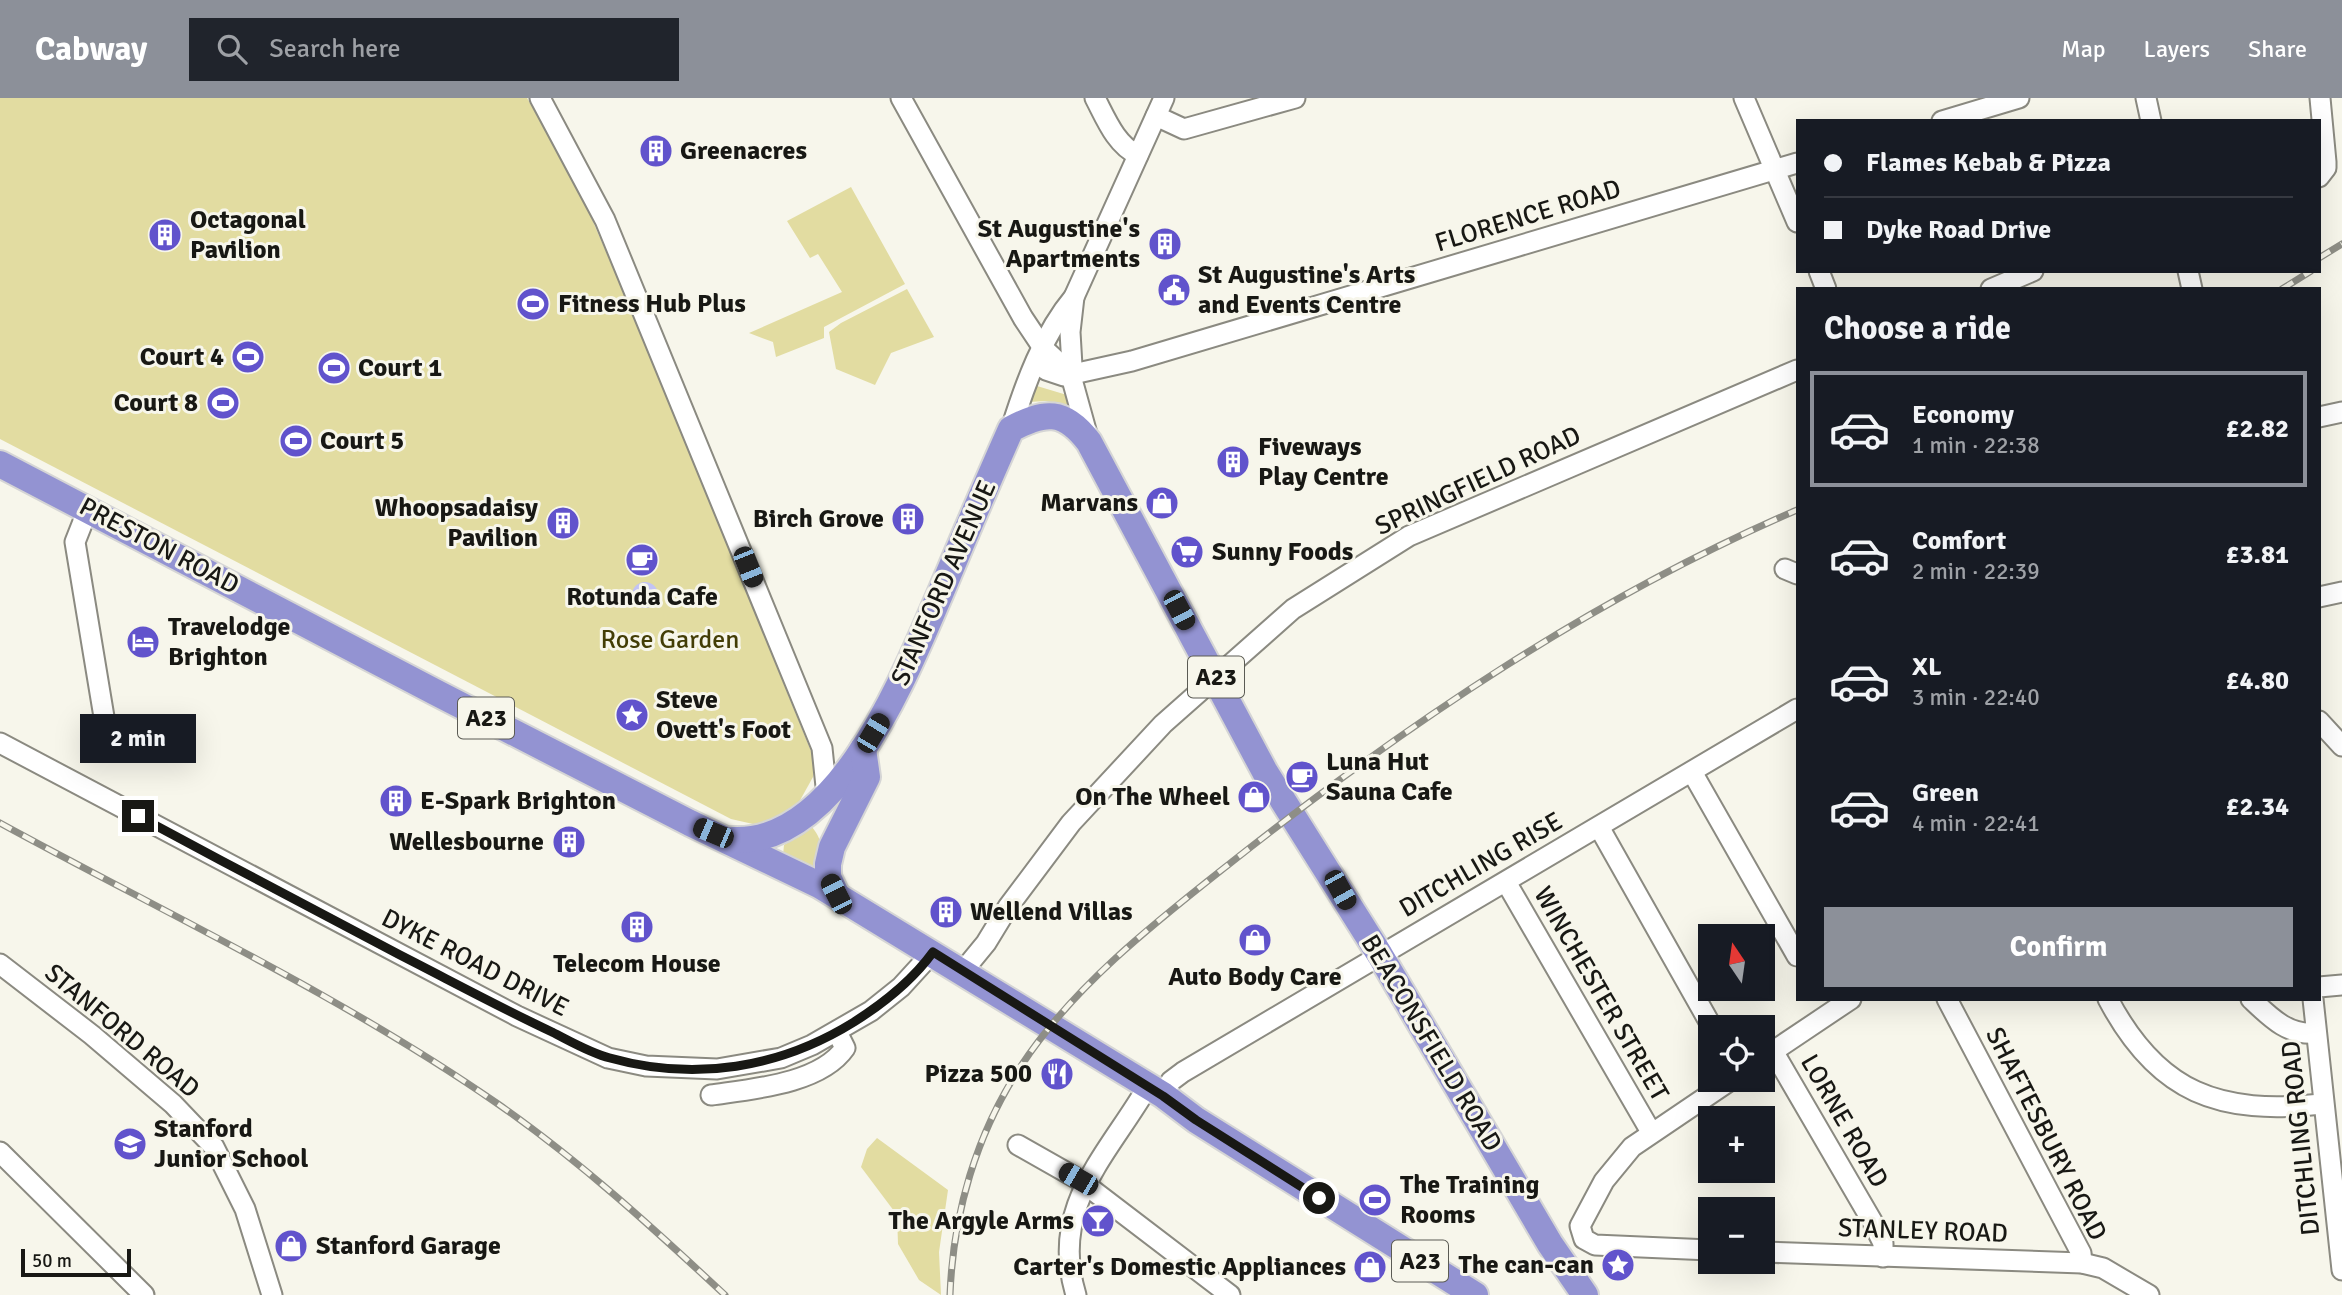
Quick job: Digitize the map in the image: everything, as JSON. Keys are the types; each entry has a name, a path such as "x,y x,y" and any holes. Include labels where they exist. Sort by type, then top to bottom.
{"highway":[{"name":"BEACONSFIELD ROAD","path":"1011,429 1043,416 1058,416 1079,429 1089,442 1265,772 1380,955 1577,1288"},
{"name":"STANFORD AVENUE","path":"728,840 752,841 767,837 819,803 863,749 900,687 1011,429"},
{"name":"PRESTON ROAD","path":"0,464 435,692 728,840"},
{"path":"836,894 828,877 832,847 867,778 863,749"},
{"path":"819,803 832,847"},
{"name":"A23","path":"728,840 836,894 933,952 1475,1295"}],"street":[{"path":"540,98 606,220 822,748 819,803"},
{"path":"901,98 1023,318 1041,352 1046,370 1060,376 1072,375"},
{"path":"1095,98 1126,150 1138,155"},
{"path":"1160,107 1184,129 1295,98"},
{"path":"1744,98 1796,220"},
{"path":"1949,119 2018,98"},
{"path":"2146,98 2151,119"},
{"path":"2320,98 2326,162 2326,168 2321,174"},
{"name":"STANFORD AVENUE","path":"1011,429 1041,352 1055,323 1074,298 1160,107"},
{"name":"FLORENCE ROAD","path":"1072,375 1132,361 1796,163"},
{"path":"1996,287 2028,273"},
{"name":"STANFORD AVENUE","path":"1072,375 1070,332 1074,298"},
{"name":"SPRINGFIELD ROAD","path":"963,971 1071,823 1163,724 1293,609 1409,536 1796,370"},
{"name":"BEACONSFIELD ROAD","path":"1072,375 1089,442"},
{"path":"2321,417 2342,412"},
{"path":"88,509 75,542 104,723"},
{"path":"2321,597 2342,592"},
{"name":"DITCHLING RISE","path":"1076,1295 1068,1254 1078,1200 1085,1185 1155,1091 1796,710"},
{"path":"2321,723 2342,746"},
{"name":"DYKE ROAD DRIVE","path":"0,743 517,1016 608,1058 646,1066 692,1069 741,1067 797,1052 837,1032 892,996 933,952"},
{"path":"822,748 853,752 863,749"},
{"path":"1692,772 1796,955"},
{"path":"1599,827 1705,1015"},
{"name":"WINCHESTER STREET","path":"1506,883 1651,1132"},
{"name":"STANFORD ROAD","path":"0,964 92,1035 173,1104 214,1147 245,1209 272,1295"},
{"path":"2321,988 2342,985"},
{"path":"1775,1049 1826,1006 1843,1001"},
{"name":"SHAFTESBURY ROAD","path":"1948,1001 2081,1253 2082,1263 2103,1268 2150,1295"},
{"path":"2109,1001 2133,1043 2188,1089 2214,1100 2241,1106 2284,1108 2322,1104"},
{"path":"2253,1001 2267,1015 2290,1030 2304,1034 2316,1033"},
{"name":"DITCHLING ROAD","path":"2313,1001 2322,1104 2342,1270"},
{"path":"711,1095 786,1082 816,1071 836,1060 845,1048 837,1032"},
{"name":"LORNE ROAD","path":"1775,1066 1872,1220 1883,1243 1883,1257"},
{"path":"1698,1249 1591,1244 1581,1235 1582,1217 1618,1161 1651,1132 1713,1092"},
{"path":"1018,1145 1085,1185 1230,1295"},
{"path":"0,1152 144,1295"},
{"name":"STANLEY ROAD","path":"1775,1253 2082,1263"}],"green space":[{"name":"Rose Garden","path":"0,98 527,98 577,185 641,332 815,761 813,777 793,813 770,828 731,819 0,439"},
{"path":"851,187 905,284 824,327 824,338 776,357 773,342 749,333 842,292 818,254 810,258 787,221"},
{"path":"907,289 934,337 891,353 875,385 836,369 829,332"},
{"path":"1037,386 1067,395 1072,407 1045,401 1029,402"},
{"path":"812,827 819,838 821,849 818,873 783,855 784,845"},
{"path":"877,1138 948,1190 939,1252 941,1295 919,1280 898,1244 897,1215 861,1167 867,1149"}],"water":[{"path":"645,582 654,586 658,595 654,604 645,608 636,604 632,595 636,586"}],"railway":[{"path":"2321,257 2342,244"},
{"path":"2285,287 2308,273"},
{"path":"950,1295 962,1205 991,1119 1005,1092 1042,1036 1091,981 1146,931 1233,861 1434,713 1504,667 1647,583 1796,510"},
{"path":"0,823 253,957 378,1027 439,1065 558,1148 643,1220 725,1295"}],"place":[{"name":"Greenacres","path":"656,151"},
{"name":"Octagonal Pavilion","path":"165,235"},
{"name":"St Augustine's Apartments","path":"1165,244"},
{"name":"St Augustine's Arts and Events Centre","path":"1174,290"},
{"name":"Fitness Hub Plus","path":"533,304"},
{"name":"Court 4","path":"248,357"},
{"name":"Court 1","path":"334,368"},
{"name":"Court 8","path":"223,403"},
{"name":"Court 5","path":"296,441"},
{"name":"Fiveways Play Centre","path":"1233,462"},
{"name":"Marvans","path":"1162,503"},
{"name":"Birch Grove","path":"908,519"},
{"name":"Whoopsadaisy Pavilion","path":"563,523"},
{"name":"Sunny Foods","path":"1187,552"},
{"name":"Rotunda Cafe","path":"642,560"},
{"name":"Travelodge Brighton","path":"143,642"},
{"name":"Steve Ovett's Foot","path":"632,715"},
{"name":"Luna Hut Sauna Cafe","path":"1302,777"},
{"name":"On The Wheel","path":"1254,797"},
{"name":"E-Spark Brighton","path":"396,801"},
{"name":"Wellesbourne","path":"569,842"},
{"name":"Wellend Villas","path":"946,912"},
{"name":"Telecom House","path":"637,927"},
{"name":"Auto Body Care","path":"1255,940"},
{"name":"Pizza 500","path":"1057,1074"},
{"name":"Stanford Junior School","path":"130,1144"},
{"name":"The Training Rooms","path":"1375,1200"},
{"name":"The Argyle Arms","path":"1098,1221"},
{"name":"Stanford Garage","path":"291,1246"},
{"name":"The can-can","path":"1618,1265"},
{"name":"Carter's Domestic Appliances","path":"1370,1267"}],"route":[{"path":"138,816 517,1016 608,1058 646,1066 692,1069 741,1067 797,1052 837,1032 882,1003 925,963 933,952 1163,1096 1319,1198"}]}
